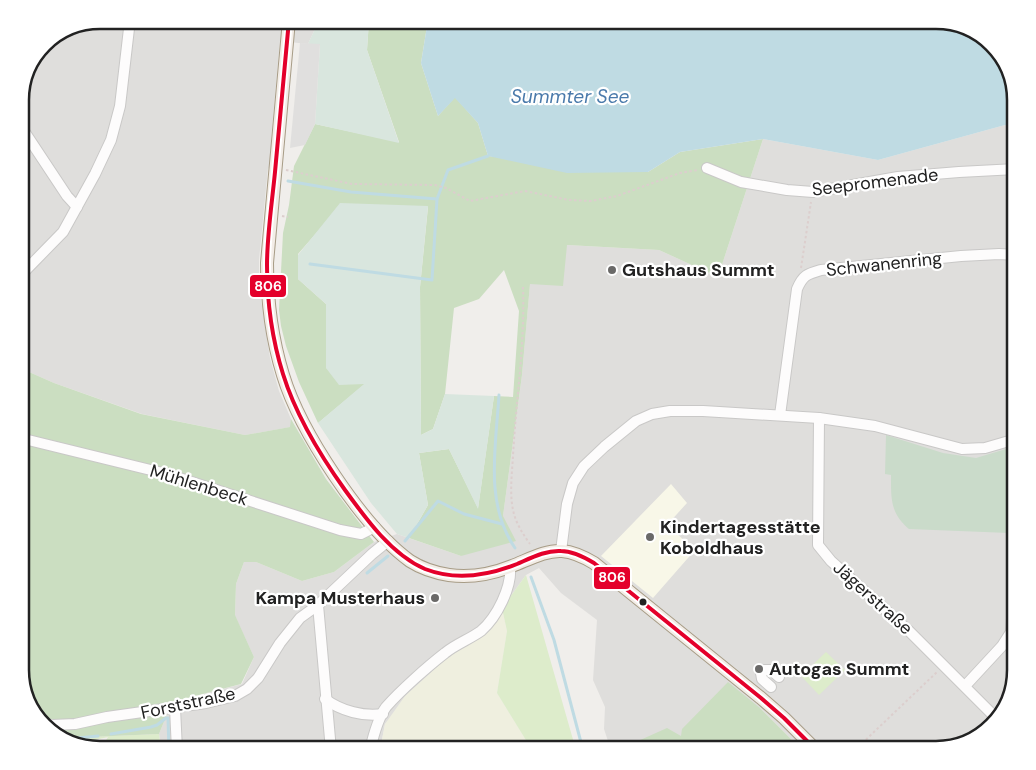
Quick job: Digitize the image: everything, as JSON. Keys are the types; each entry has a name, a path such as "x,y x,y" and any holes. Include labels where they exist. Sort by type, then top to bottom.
{"main road":[{"path":"288,29 278,175 268,256 268,285 272,329 283,376 299,414 326,463 353,500 388,541 412,562 425,569 449,575 470,576 489,573 510,567 536,556 561,551 580,555 594,563 784,718 807,741"}],"street":[{"path":"29,267 63,232 95,174 111,140 120,106 129,29"},
{"path":"29,139 67,196 78,206"},
{"name":"Seepromenade","path":"707,168 741,182 787,190 813,192 898,177 1007,169"},
{"name":"Schwanenring","path":"780,415 797,289 802,278 822,270 961,256 1007,254"},
{"path":"561,551 567,504 573,483 584,466 636,421 652,414 670,411 704,411 819,418 875,426 962,449 985,448 1007,442"},
{"name":"Jägerstraße","path":"819,418 818,545 832,561 909,631 992,714"},
{"name":"Mühlenbeck","path":"29,440 167,474 340,530 360,534 375,527"},
{"name":"Forststraße","path":"55,725 175,708 235,696 248,690 258,678 288,631 300,618 318,605 388,541"},
{"path":"373,741 383,714 410,684 446,652 481,631 492,619 508,587 511,577 510,567"},
{"path":"318,605 330,741"},
{"path":"965,686 1007,638"},
{"path":"771,687 762,679 761,673 764,670 771,670 779,677"},
{"path":"325,700 331,704 358,713 383,714"},
{"path":"175,708 176,741"}],"path":[{"path":"278,175 352,184 435,185 446,188 470,200 525,191 569,200 591,201 617,196 680,173 707,168"},
{"path":"802,278 800,269 813,192"},
{"path":"282,216 288,217"},
{"path":"523,287 522,349 514,441 512,492 513,510 518,526 530,544"},
{"path":"864,741 944,665"}],"shaded area":[{"path":"315,29 308,44 280,41 271,139 275,173 268,168 259,260 259,286 270,358 279,391 291,419 291,427 245,435 142,414 54,383 29,372 29,95 34,73 41,60 60,41 86,30"},
{"path":"315,29 368,29 367,50 399,143 315,124 320,45 308,44"},
{"path":"300,43 320,44 315,124 305,145 290,148"},
{"path":"1007,125 1007,679 1000,702 993,713 979,727 968,734 950,740 793,741 760,708 681,737 662,741 608,741 604,729 605,707 593,680 597,620 561,593 539,568 526,575 502,608 385,724 382,741 160,741 159,734 172,702 242,684 254,657 235,616 236,584 244,562 256,562 302,581 334,572 374,542 397,534 461,556 503,516 522,375 530,283 566,245 659,250 718,277 763,139 878,160"},
{"path":"340,203 428,206 420,287 421,435 433,429 445,394 494,396 478,509 449,449 419,453 428,505 409,538 397,534 371,503 318,423 364,384 339,385 326,368 326,304 298,279 298,255"},
{"name":"Kindertagesstätte Koboldhaus","path":"671,484 687,503 667,525 695,550 653,598 601,556"}],"green space":[{"path":"368,29 427,29 421,63 438,116 455,97 478,123 488,156 648,172 680,152 763,139 718,277 659,250 567,245 563,286 530,284 522,375 503,516 516,541 461,556 409,538 428,505 419,453 449,449 478,508 494,396 513,397 519,311 504,270 479,299 454,308 445,394 433,429 421,435 420,287 428,207 319,230 298,254 298,279 326,304 326,368 365,384 318,423 299,382 281,326 279,310 283,233 294,166 315,124 399,142 367,50"},
{"path":"29,372 54,383 141,414 245,435 290,427 291,419 326,479 374,542 334,572 302,581 256,562 244,562 236,584 235,615 254,657 241,684 172,702 159,734 79,737 68,734 57,727 43,713 36,702 29,675"},
{"path":"886,435 943,453 976,458 1007,449 1007,533 909,529 895,511 892,498 891,475 885,474"},
{"path":"526,575 573,741 526,741 497,693 507,631 502,608"},
{"path":"502,608 507,631 497,693 526,741 382,741 385,724 405,696"},
{"path":"826,652 845,670 819,695 801,676"},
{"path":"728,682 760,708 793,741 638,741 667,728 681,736 682,729"},
{"path":"159,734 160,741 106,741 108,737 90,741 79,737"}],"water":[{"name":"Summter See","path":"427,29 950,30 968,36 979,43 993,57 1000,68 1006,86 1007,125 878,160 763,139 680,152 648,172 567,173 488,156 478,123 455,98 438,116 421,63"}],"waterway":[{"path":"288,181 351,192 437,199 448,170 488,156"},
{"path":"310,264 432,280 437,199"},
{"path":"499,395 494,474 499,512 505,531 515,548"},
{"path":"405,541 438,501 464,514 502,524"},
{"path":"367,573 388,556"},
{"path":"531,577 554,640 581,741"},
{"path":"111,734 151,727 168,718 169,741"},
{"path":"80,738 98,736"}],"transit line":[{"name":"806","path":"288,29 268,242 267,279 269,307 279,361 288,390 318,449 345,490 371,524 402,555 413,563 437,573 471,576 494,572 544,553 555,551 570,552 594,563 761,698 807,741"}],"place":[{"name":"Gutshaus Summt","path":"612,270"},
{"name":"Kindertagesstätte Koboldhaus","path":"650,537"},
{"name":"Kampa Musterhaus","path":"435,598"},
{"name":"Autogas Summt","path":"759,669"}]}
